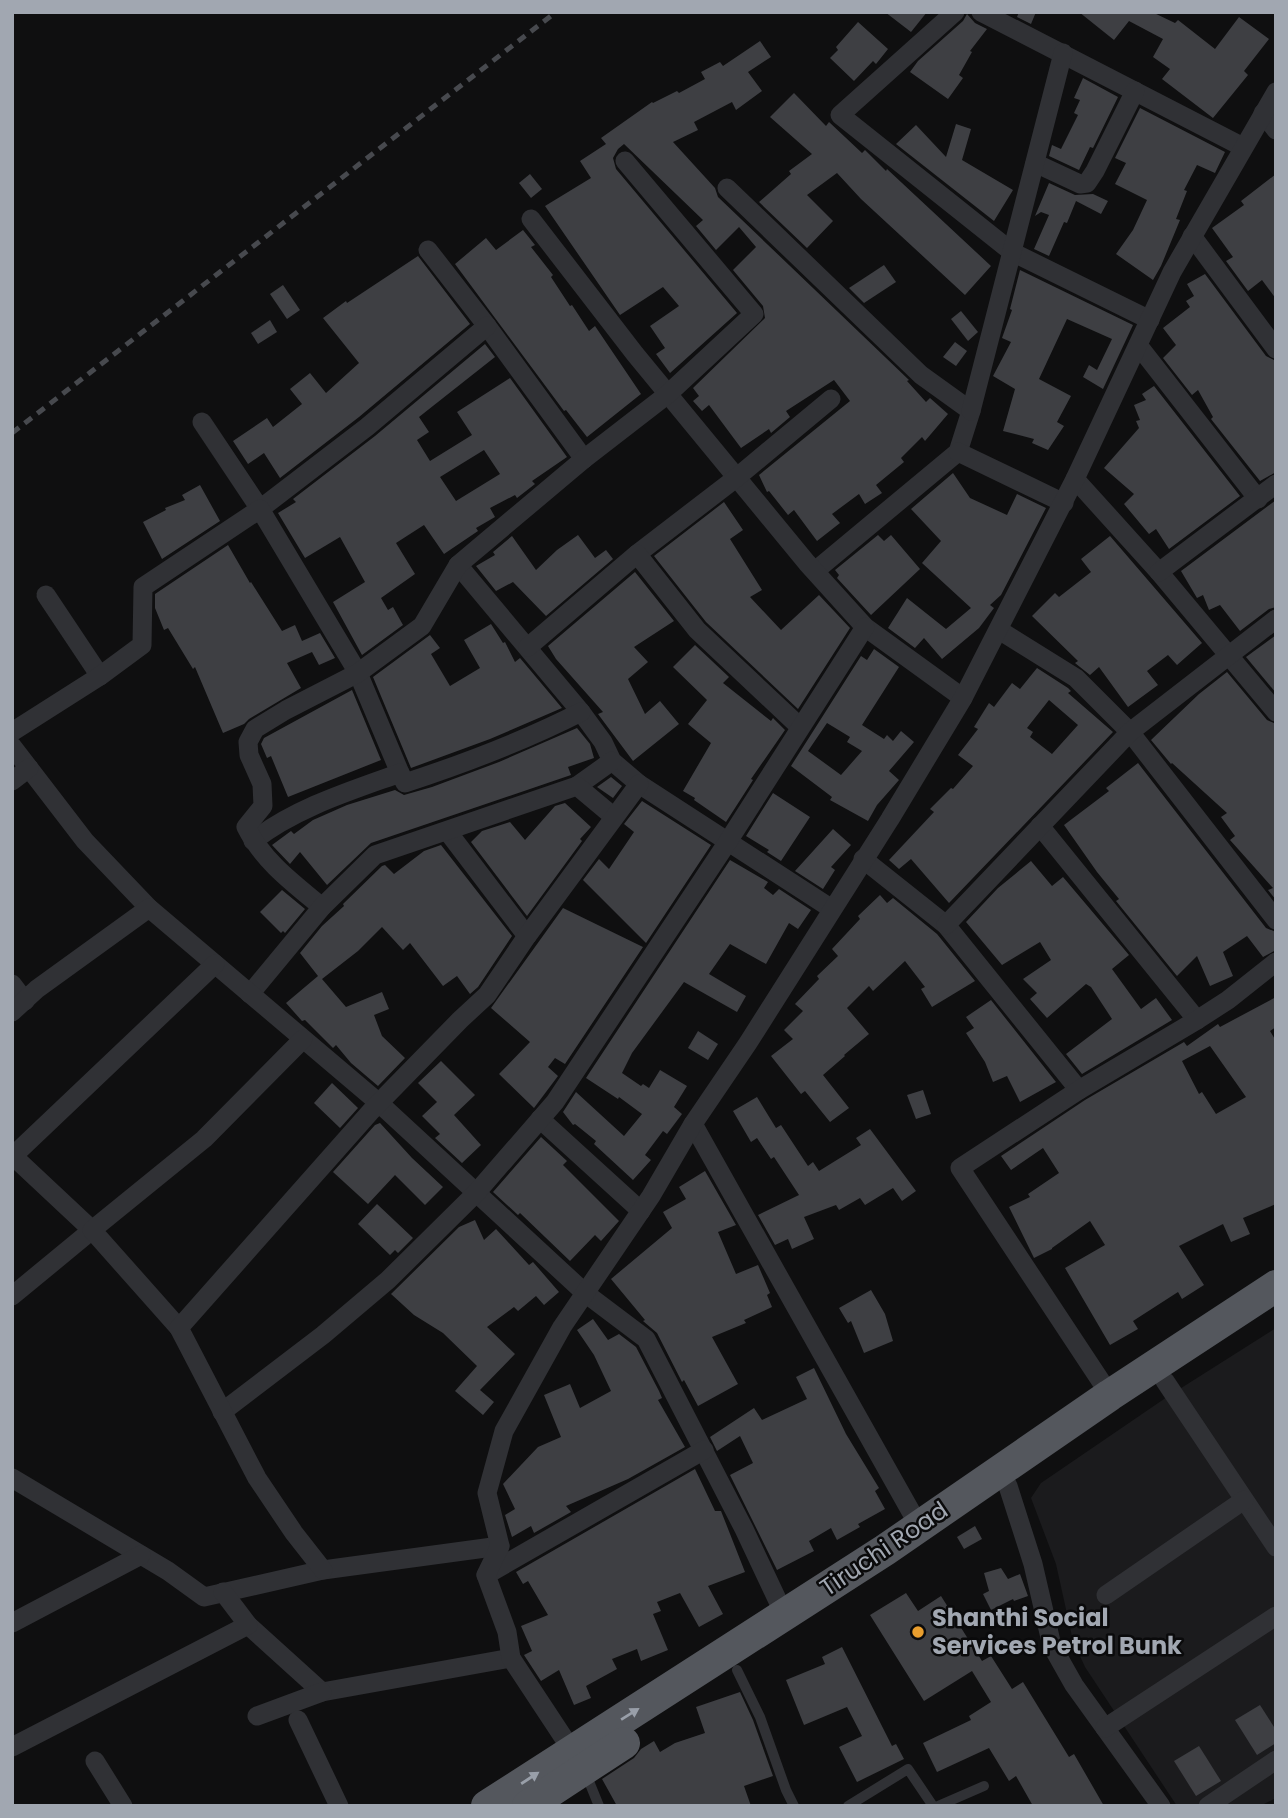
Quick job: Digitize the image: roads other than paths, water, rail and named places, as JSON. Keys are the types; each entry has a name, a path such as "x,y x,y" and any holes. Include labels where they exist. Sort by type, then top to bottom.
{"highway":[{"name":"Tiruchi Road","path":"528,1806 578,1760 785,1615 1276,1286"},
{"name":"Tiruchi Road","path":"487,1806 578,1760 737,1670 1276,1309"}],"street":[{"path":"955,12 840,115 1012,252 1150,320"},
{"path":"981,12 1243,147"},
{"path":"815,571 958,452 971,411 1063,53"},
{"path":"1035,163 1080,184 1087,183 1096,171 1135,90"},
{"path":"578,1760 511,1658 507,1632 486,1575 500,1546 486,1493 504,1432 562,1326 641,1211 693,1124 748,1043 890,819 963,698 1075,479 1172,272 1276,92"},
{"path":"1263,113 1276,130"},
{"path":"322,907 273,866 253,841 246,827 263,806 262,785 250,755 248,742 255,729 358,673 422,626 458,565 584,459 668,394 754,314 625,161"},
{"path":"727,188 921,375 971,411"},
{"path":"531,219 736,478 865,627 963,698"},
{"path":"1192,236 1276,349"},
{"path":"428,250 584,459"},
{"path":"12,732 100,676 142,645 143,587 260,509 367,427 487,326"},
{"path":"1138,345 1258,499"},
{"path":"528,647 637,554 736,478 831,399"},
{"path":"202,422 260,509 358,673 405,783 532,737 582,712"},
{"path":"958,452 1063,503"},
{"path":"1075,479 1159,572 1276,712"},
{"path":"1159,572 1276,484"},
{"path":"637,554 697,630 800,727"},
{"path":"458,565 582,712 603,742 612,761 639,784 832,909"},
{"path":"46,595 100,676"},
{"path":"946,925 1130,732 1276,620"},
{"path":"222,1412 323,1335 388,1280 476,1193 555,1102 727,843 865,627"},
{"path":"999,630 1076,678 1130,732 1276,920"},
{"path":"12,746 85,841 149,908 379,1103 585,1293 646,1339 785,1615"},
{"path":"250,994 322,907 375,856 577,786 612,761"},
{"path":"12,781 29,768"},
{"path":"253,841 273,825 340,794 400,773"},
{"path":"179,1328 379,1103 487,995 639,784"},
{"path":"577,786 614,817"},
{"path":"1040,826 1198,1020"},
{"path":"447,832 527,936"},
{"path":"863,859 946,925 1079,1090"},
{"path":"12,984 19,1006 149,908"},
{"path":"1110,1395 960,1168 1079,1090 1198,1020 1276,962"},
{"path":"215,964 13,1156 92,1230 179,1328 257,1478 293,1533 323,1570"},
{"path":"12,1296 204,1139 303,1039"},
{"path":"540,1119 641,1211"},
{"path":"693,1124 919,1526"},
{"path":"1165,1381 1276,1547"},
{"path":"486,1575 704,1450"},
{"path":"12,1478 141,1555 204,1597 323,1570 500,1546"},
{"path":"1008,1486 1034,1564 1052,1646 1074,1685 1161,1806"},
{"path":"1106,1595 1244,1500"},
{"path":"12,1623 141,1555"},
{"path":"223,1591 248,1625 322,1692"},
{"path":"1105,1728 1276,1616"},
{"path":"12,1747 248,1625"},
{"path":"257,1716 322,1692 511,1658"},
{"path":"298,1720 339,1806"},
{"path":"1208,1806 1276,1760"},
{"path":"95,1761 122,1806"}],"lane":[{"path":"737,1670 760,1717 794,1806"},
{"path":"578,1760 599,1806"},
{"path":"848,1806 908,1769 933,1806"},
{"path":"938,1806 984,1786"}],"railway":[{"path":"12,433 556,12"}],"place":[{"name":"Shanthi Social Services Petrol Bunk","path":"918,1632"}]}
